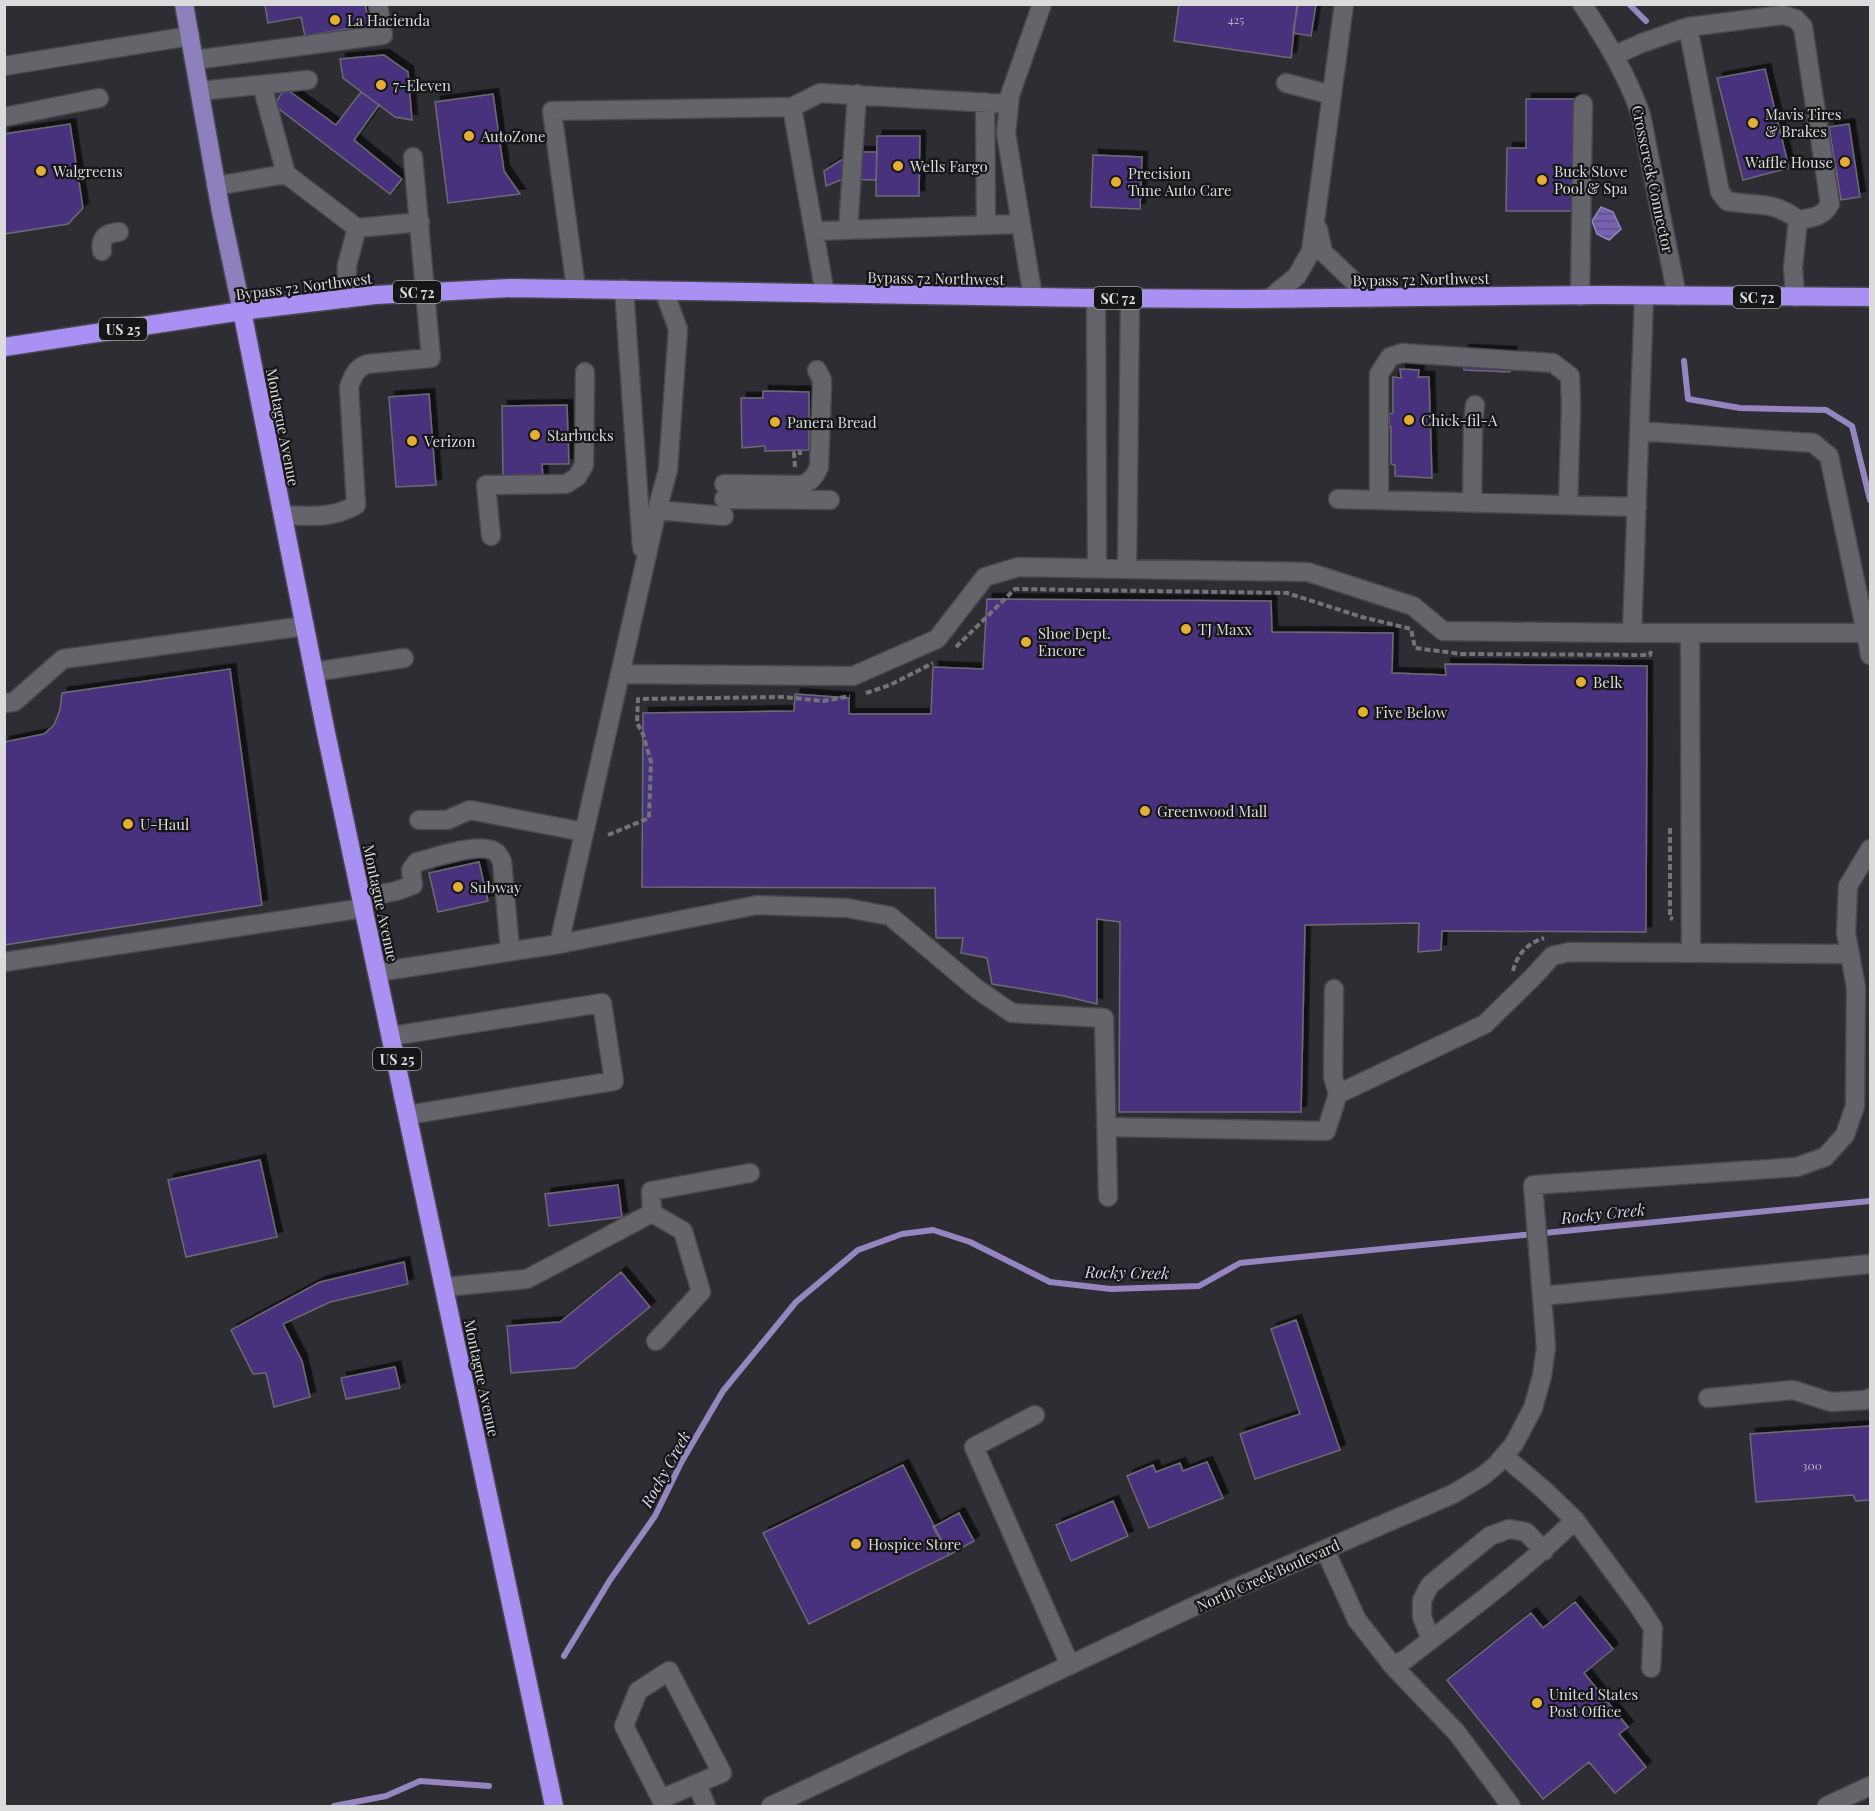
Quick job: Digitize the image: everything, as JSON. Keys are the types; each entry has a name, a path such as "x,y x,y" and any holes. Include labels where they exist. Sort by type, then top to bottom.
{"highway":[{"name":"Bypass 72 Northwest","path":"4,347 242,311 425,292 511,288 1096,298 1870,297"},
{"name":"Montague Avenue","path":"242,311 314,672 554,1806"}],"main road":[{"name":"Montague Avenue","path":"184,4 216,186 242,311"}],"street":[{"path":"194,60 383,35 378,4"},
{"path":"1033,297 1006,133 1010,95 1042,4"},
{"path":"1269,299 1297,276 1311,250 1344,4"},
{"name":"Crosscreek Connector","path":"1582,4 1615,55 1632,90 1641,116 1677,296"},
{"path":"1615,55 1688,27 1783,15 1796,19 1803,27 1830,204 1825,212 1815,217 1798,220 1787,211 1778,208 1727,201 1720,192 1688,27"},
{"path":"4,66 190,36"},
{"path":"200,91 308,81"},
{"path":"1286,83 1332,94"},
{"path":"262,85 286,174 357,228 420,222"},
{"path":"576,288 552,111 792,107 820,93 1009,104"},
{"path":"848,230 857,94"},
{"path":"4,117 99,98"},
{"path":"985,102 986,225"},
{"path":"1580,296 1583,105"},
{"path":"792,107 825,294"},
{"path":"283,515 318,516 343,513 356,506 349,387 356,371 360,366 367,364 431,358 413,157"},
{"path":"216,186 286,174"},
{"path":"1316,215 1323,252 1371,298"},
{"path":"1795,297 1793,267 1798,220"},
{"path":"814,231 1021,224"},
{"path":"346,299 347,265 357,228"},
{"path":"102,251 101,243 104,237 119,232"},
{"path":"624,289 643,569"},
{"path":"559,944 643,569 668,470 678,329 664,291"},
{"path":"1632,633 1644,296"},
{"path":"1096,298 1097,568"},
{"path":"1127,569 1130,298"},
{"path":"1379,500 1379,374 1390,357 1402,353 1553,363 1570,376 1568,505"},
{"path":"657,510 806,484 815,476 819,467 822,380 817,370"},
{"path":"491,536 486,485 566,484 577,477 584,465 585,372"},
{"path":"1472,503 1475,405"},
{"path":"1639,430 1813,443 1829,456 1870,655"},
{"path":"1338,499 1636,507"},
{"path":"724,500 830,500"},
{"path":"620,674 853,676 937,639 985,577 1018,567 1308,572 1413,606 1443,631 1866,633"},
{"path":"4,703 14,702 63,658 305,627"},
{"path":"1690,633 1691,953"},
{"path":"314,672 404,658"},
{"path":"419,820 447,820 470,810 584,832"},
{"path":"4,962 363,903 413,885 411,870 417,862 481,847 497,853 502,861 510,950"},
{"path":"1338,1094 1485,1024 1552,956 1569,952 1850,954 1846,933 1848,886 1870,849"},
{"path":"378,972 559,944 757,905 847,908 890,916 977,989 1012,1013 1104,1017 1108,1197"},
{"name":"North Creek Boulevard","path":"779,1805 1199,1604 1453,1494 1483,1476 1503,1456 1521,1432 1533,1408 1542,1376 1546,1347 1533,1185 1797,1167 1825,1156 1845,1135 1855,1106 1856,987 1850,954"},
{"path":"1106,1127 1326,1131 1338,1094 1333,1077 1334,989"},
{"path":"392,1036 602,1003 614,1081 408,1115"},
{"path":"652,1213 651,1191 750,1173"},
{"path":"445,1287 528,1279 652,1213"},
{"path":"652,1213 683,1231 701,1292 656,1341"},
{"path":"1542,1296 1870,1264"},
{"path":"1708,1398 1792,1390 1832,1402 1870,1398"},
{"path":"1035,1414 974,1447 1070,1665"},
{"path":"1503,1456 1544,1490 1575,1520 1653,1628 1651,1668"},
{"path":"1393,1666 1431,1640 1544,1551 1575,1520"},
{"path":"1431,1640 1422,1617 1422,1600 1430,1586 1490,1536 1509,1529 1526,1532 1544,1551"},
{"path":"1325,1550 1357,1620 1393,1666 1457,1733 1488,1778 1511,1806"},
{"path":"669,1671 722,1773 697,1784 661,1799 624,1726 638,1691 669,1671"},
{"path":"697,1784 706,1806"},
{"path":"1827,1806 1870,1786"}],"path":[{"path":"954,648 1015,589 1287,593 1362,617 1411,629 1415,648 1461,654 1650,655 1651,649 1658,649"},
{"path":"608,835 650,818 651,762 643,734 637,723 638,699 784,697 823,700 860,694 890,685 937,661"},
{"path":"1670,822 1670,918 1673,919 1673,925"},
{"path":"1511,981 1514,963 1522,951 1531,942 1554,936"}],"shaded area":[{"path":"1601,207 1613,212 1621,229 1609,240 1597,234 1592,221"}],"building":[{"name":"La Hacienda","path":"365,4 369,25 305,36 301,17 268,23 265,5"},
{"path":"1179,4 1297,4 1291,58 1174,41"},
{"path":"1298,4 1316,4 1311,36 1293,33"},
{"name":"7-Eleven","path":"384,55 408,72 412,120 395,117 343,78 340,59"},
{"name":"Mavis Tires & Brakes","path":"1765,69 1789,168 1743,180 1717,78"},
{"path":"285,88 336,125 361,92 379,105 354,140 402,179 390,194 274,105"},
{"name":"AutoZone","path":"493,94 504,171 520,194 448,203 435,102"},
{"name":"Buck Stove Pool & Spa","path":"1526,99 1577,99 1577,211 1506,211 1507,148 1526,148"},
{"name":"Walgreens","path":"70,124 83,208 68,224 4,234 4,134"},
{"name":"Waffle House","path":"1849,124 1860,197 1841,200 1829,127"},
{"name":"Wells Fargo","path":"877,136 920,136 919,196 876,196"},
{"path":"858,152 877,152 876,180 843,179 826,186 824,171"},
{"name":"Precision Tune Auto Care","path":"1093,155 1142,157 1140,209 1091,207"},
{"path":"1463,350 1511,352 1510,372 1464,370"},
{"name":"Chick-fil-A","path":"1400,369 1419,370 1418,377 1429,377 1432,478 1395,476 1395,465 1391,464 1389,414 1393,413 1393,377 1401,378"},
{"name":"Panera Bread","path":"763,391 809,392 809,450 765,451 765,446 742,448 741,398 763,398"},
{"name":"Verizon","path":"429,394 436,485 396,487 389,397"},
{"name":"Starbucks","path":"567,405 569,464 542,464 543,480 503,480 502,406"},
{"name":"Greenwood Mall","path":"987,599 1271,601 1272,632 1393,633 1392,673 1446,675 1445,664 1647,666 1646,932 1442,931 1441,950 1418,952 1419,923 1305,925 1301,1112 1119,1112 1120,922 1097,919 1097,1004 992,984 987,958 961,953 963,938 936,938 935,888 642,887 643,713 794,711 795,694 849,698 849,714 931,714 933,667 983,669"},
{"name":"U-Haul","path":"230,669 262,905 4,945 4,742 44,734 54,725 60,710 62,693"},
{"name":"Subway","path":"479,862 488,901 438,912 429,873"},
{"path":"260,1160 277,1237 186,1257 168,1180"},
{"path":"618,1185 622,1217 549,1226 545,1194"},
{"path":"404,1262 408,1284 330,1302 283,1324 302,1361 310,1397 274,1407 266,1373 253,1374 231,1330 320,1282"},
{"path":"621,1272 650,1307 575,1368 511,1373 507,1326 560,1322"},
{"path":"1296,1320 1340,1450 1255,1479 1240,1434 1300,1414 1271,1329"},
{"path":"395,1367 400,1388 346,1399 341,1378"},
{"path":"1870,1426 1870,1500 1856,1501 1853,1495 1756,1502 1750,1434"},
{"path":"1207,1462 1223,1498 1149,1528 1127,1476 1153,1465 1156,1472 1180,1463 1183,1471"},
{"name":"Hospice Store","path":"903,1465 949,1555 809,1624 763,1533"},
{"path":"1113,1501 1128,1536 1071,1561 1056,1525"},
{"path":"959,1513 974,1541 949,1555 933,1527"},
{"name":"United States Post Office","path":"1575,1602 1613,1649 1584,1673 1628,1727 1619,1734 1646,1767 1615,1793 1589,1762 1543,1799 1447,1680 1531,1613 1543,1628"}],"waterway":[{"path":"1629,4 1646,21"},
{"path":"1684,361 1688,399 1740,408 1826,410 1852,426 1870,500"},
{"name":"Rocky Creek","path":"564,1656 610,1580 655,1516 682,1461 723,1391 796,1302 858,1250 902,1234 933,1230 970,1242 1050,1282 1111,1289 1199,1286 1240,1263 1870,1201"},
{"name":"Rocky Creek","path":"334,1806 386,1796 420,1781 489,1786"}],"place":[{"name":"La Hacienda","path":"335,20"},
{"name":"7-Eleven","path":"381,85"},
{"name":"Mavis Tires & Brakes","path":"1753,123"},
{"name":"AutoZone","path":"469,136"},
{"name":"Waffle House","path":"1845,162"},
{"name":"Wells Fargo","path":"898,166"},
{"name":"Walgreens","path":"41,171"},
{"name":"Buck Stove Pool & Spa","path":"1542,180"},
{"name":"Precision Tune Auto Care","path":"1116,182"},
{"name":"Chick-fil-A","path":"1409,420"},
{"name":"Panera Bread","path":"775,422"},
{"name":"Starbucks","path":"535,435"},
{"name":"Verizon","path":"412,441"},
{"name":"TJ Maxx","path":"1186,629"},
{"name":"Shoe Dept. Encore","path":"1026,642"},
{"name":"Belk","path":"1581,682"},
{"name":"Five Below","path":"1363,712"},
{"name":"Greenwood Mall","path":"1145,811"},
{"name":"U-Haul","path":"128,824"},
{"name":"Subway","path":"458,887"},
{"name":"Hospice Store","path":"856,1544"},
{"name":"United States Post Office","path":"1537,1703"}]}
